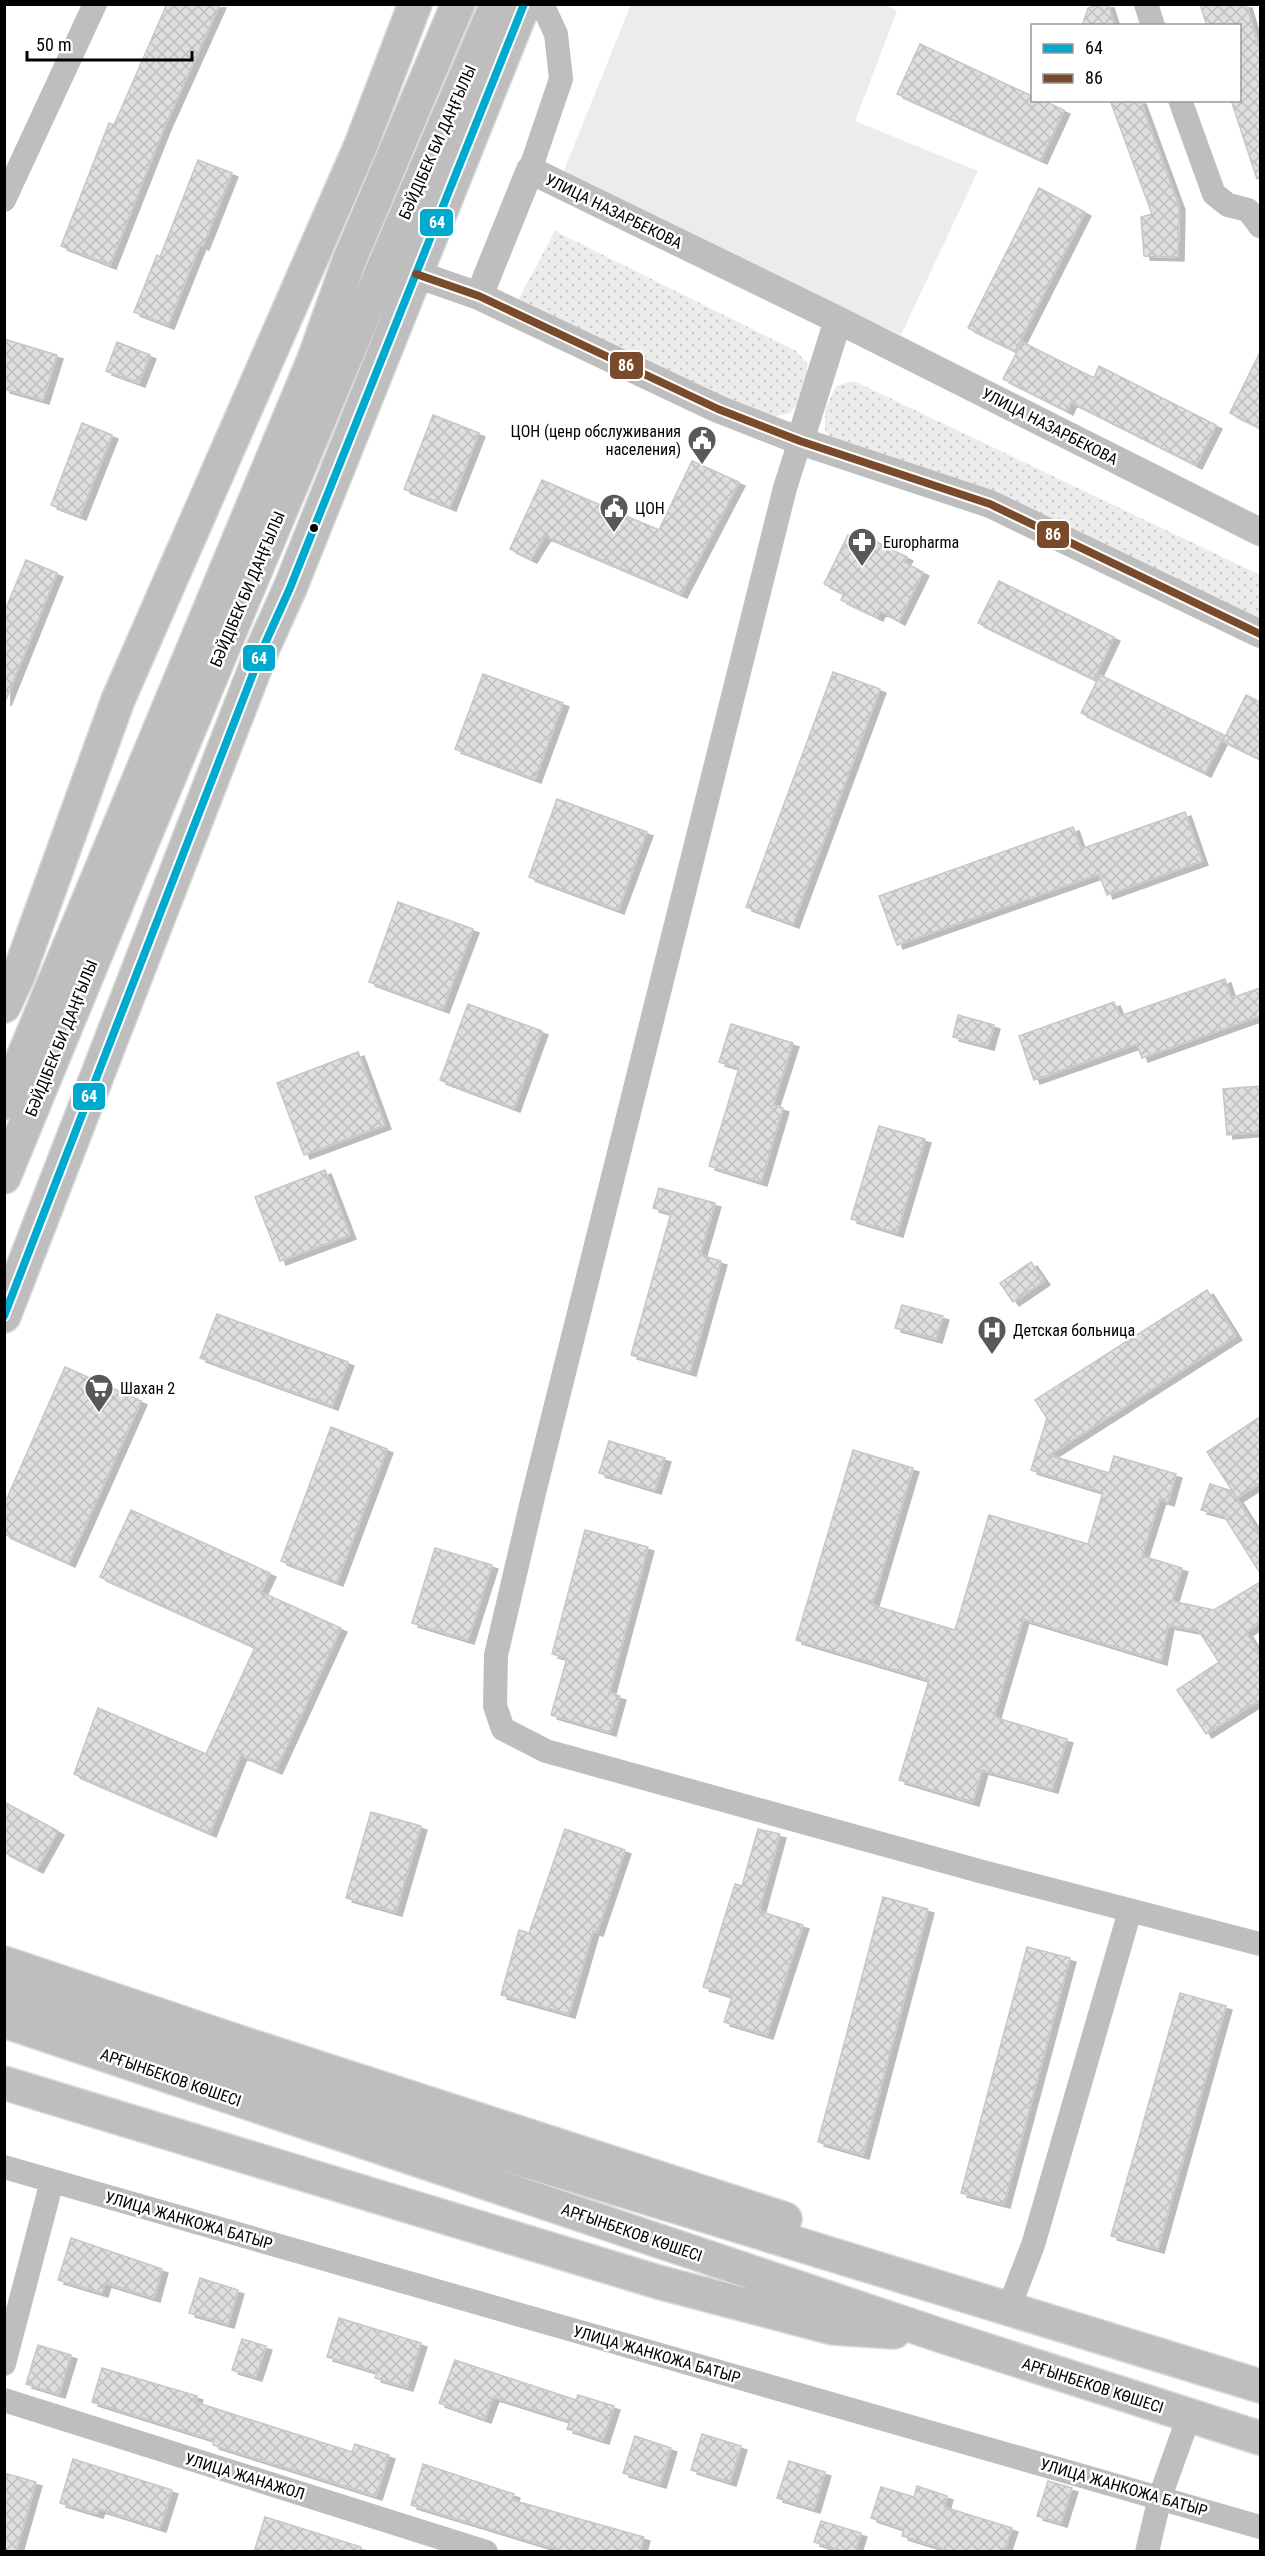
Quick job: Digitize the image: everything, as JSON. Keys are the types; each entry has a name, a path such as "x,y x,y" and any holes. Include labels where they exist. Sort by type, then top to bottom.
{"main road":[{"path":"4,1006 18,976 118,700 361,145 415,4"},
{"name":"БӘЙДІБЕК БИ ДАҢҒЫЛЫ","path":"4,1103 314,359 349,261 458,4"},
{"name":"БӘЙДІБЕК БИ ДАҢҒЫЛЫ","path":"4,1177 228,634 497,4"},
{"path":"4,1316 263,648 290,588 524,4"},
{"path":"4,1963 239,2042 759,2208 876,2254 946,2290"},
{"name":"АРҒЫНБЕКОВ КӨШЕСІ","path":"4,1994 84,2025 1260,2386"},
{"name":"АРҒЫНБЕКОВ КӨШЕСІ","path":"4,2021 942,2336 1260,2438"},
{"path":"4,2083 658,2282 833,2328 942,2336"}],"street":[{"path":"4,200 95,4"},
{"path":"530,170 561,79 556,34 542,4"},
{"path":"1146,4 1152,24"},
{"path":"1181,102 1214,194 1228,206 1256,213"},
{"name":"УЛИЦА НАЗАРБЕКОВА","path":"479,296 530,170 838,320 1260,532"},
{"path":"416,274 479,296 718,409 800,441 990,504 1260,634"},
{"path":"838,320 779,510 533,1497 495,1655 495,1706 503,1729 546,1751 1130,1911 1260,1944"},
{"path":"1008,2310 1033,2245 1130,1911"},
{"name":"УЛИЦА ЖАНКОЖА БАТЫР","path":"4,2167 1260,2527"},
{"path":"4,2364 52,2181"},
{"name":"УЛИЦА ЖАНАЖОЛ","path":"4,2400 486,2552"},
{"path":"1147,2552 1160,2497 1189,2416"}],"shaded area":[{"path":"631,4 884,4 897,11 855,121 978,171 901,335 563,173"},
{"path":"555,231 796,351 807,363 809,380 800,400 790,413 772,417 512,311"},
{"path":"854,381 1260,575 1260,647 834,440 825,431 825,410 836,386"}],"building":[{"path":"167,4 220,4 164,128 110,265 61,246 109,123 114,125"},
{"path":"1108,4 1114,24 1083,24 1088,8"},
{"path":"1200,4 1246,4 1260,50 1260,178 1257,179 1232,102 1241,102 1241,24 1206,24"},
{"path":"920,44 1031,96 1031,102 1046,102 1064,110 1041,160 897,94"},
{"path":"1111,102 1141,102 1179,206 1178,257 1144,256 1141,217 1152,214"},
{"path":"198,160 232,173 168,325 134,312 157,255 160,257"},
{"path":"1039,188 1085,212 1015,351 968,328"},
{"path":"4,339 57,355 43,400 4,389"},
{"path":"117,342 150,355 139,383 106,371"},
{"path":"1022,342 1094,378 1099,366 1216,425 1196,465 1071,402 1067,411 1003,379"},
{"path":"1260,352 1260,428 1230,413"},
{"path":"433,415 479,433 450,507 404,489"},
{"path":"82,423 112,435 80,516 51,505"},
{"path":"692,461 739,482 681,594 545,536 531,559 510,549 542,480 659,530"},
{"path":"848,535 868,545 871,539 907,557 904,562 923,572 899,621 880,611 877,617 841,600 844,594 824,584"},
{"path":"26,560 57,573 5,702 4,613"},
{"path":"999,581 1114,637 1094,679 978,623"},
{"path":"833,672 880,689 793,924 746,907"},
{"path":"483,674 563,703 535,779 455,749"},
{"path":"1100,675 1224,735 1205,773 1081,713"},
{"path":"1246,695 1260,702 1260,759 1223,741"},
{"path":"557,799 647,832 618,910 529,877"},
{"path":"1185,812 1202,861 1107,895 1099,874 897,945 879,896 1073,827 1081,849"},
{"path":"398,902 473,929 443,1009 369,982"},
{"path":"1225,979 1231,998 1260,988 1260,1016 1142,1058 1137,1044 1034,1080 1019,1036 1114,1002 1120,1016"},
{"path":"468,1004 542,1031 514,1108 440,1080"},
{"path":"958,1015 994,1025 988,1046 953,1037"},
{"path":"731,1024 793,1043 773,1105 783,1108 761,1182 709,1166 739,1068 719,1062"},
{"path":"358,1052 385,1125 304,1155 277,1083"},
{"path":"1260,1086 1260,1132 1227,1135 1223,1089"},
{"path":"879,1126 925,1139 897,1233 851,1219"},
{"path":"325,1170 350,1235 280,1261 255,1197"},
{"path":"659,1188 715,1203 700,1255 721,1261 690,1372 631,1355 671,1213 653,1208"},
{"path":"1031,1262 1044,1281 1013,1302 1000,1283"},
{"path":"1207,1290 1236,1336 1049,1455 1109,1473 1114,1456 1176,1474 1168,1502 1160,1499 1142,1556 1182,1568 1172,1601 1214,1610 1260,1582 1260,1623 1246,1632 1260,1654 1260,1700 1206,1734 1177,1690 1219,1662 1199,1631 1168,1625 1161,1661 1023,1619 994,1717 1067,1739 1052,1789 982,1770 973,1802 899,1780 929,1680 796,1640 853,1450 913,1468 872,1605 955,1630 989,1515 1088,1544 1103,1492 1031,1470 1047,1418 1035,1400"},
{"path":"902,1305 943,1316 936,1339 895,1328"},
{"path":"217,1314 348,1362 332,1406 200,1358"},
{"path":"65,1367 141,1401 69,1563 4,1534 4,1505"},
{"path":"1260,1417 1260,1483 1237,1498 1207,1452"},
{"path":"331,1427 387,1449 337,1582 281,1561"},
{"path":"609,1441 665,1458 655,1490 599,1473"},
{"path":"1210,1484 1232,1491 1260,1535 1260,1573 1224,1516 1201,1510"},
{"path":"131,1510 270,1573 261,1592 341,1628 276,1770 241,1755 210,1833 74,1774 98,1708 206,1754 255,1647 100,1577"},
{"path":"585,1530 648,1547 609,1693 620,1696 610,1732 551,1715 567,1658 552,1654"},
{"path":"435,1548 492,1565 468,1640 412,1623"},
{"path":"4,1802 58,1831 37,1869 4,1852"},
{"path":"371,1812 421,1826 396,1912 346,1898"},
{"path":"565,1829 625,1850 597,1932 593,1931 569,2014 501,1995 519,1930 529,1933"},
{"path":"758,1829 780,1834 759,1911 803,1925 767,2035 724,2022 732,1996 703,1987 735,1884 742,1886"},
{"path":"883,1897 928,1909 863,2155 818,2142"},
{"path":"1027,1947 1070,1958 1004,2204 961,2193"},
{"path":"1180,1993 1226,2006 1158,2249 1111,2236"},
{"path":"71,2238 162,2269 154,2298 105,2283 102,2293 58,2280"},
{"path":"200,2278 238,2290 228,2324 189,2313"},
{"path":"339,2318 421,2343 407,2387 375,2378 377,2372 327,2357"},
{"path":"242,2339 266,2346 256,2377 232,2370"},
{"path":"38,2345 71,2355 59,2394 26,2384"},
{"path":"455,2360 576,2400 578,2395 614,2406 603,2440 567,2429 570,2421 493,2397 485,2419 439,2403"},
{"path":"102,2368 197,2396 195,2402 352,2452 355,2444 389,2455 376,2496 213,2445 214,2440 92,2402"},
{"path":"702,2434 741,2446 730,2482 691,2470"},
{"path":"635,2436 671,2448 660,2484 623,2473"},
{"path":"73,2459 172,2490 160,2528 99,2509 97,2514 60,2503"},
{"path":"789,2461 825,2472 814,2509 777,2498"},
{"path":"423,2464 514,2494 512,2500 644,2537 640,2552 566,2552 411,2505"},
{"path":"4,2473 36,2482 16,2552 4,2552"},
{"path":"1048,2481 1072,2488 1061,2523 1037,2516"},
{"path":"917,2486 947,2496 944,2507 1012,2528 1004,2552 954,2552 902,2536 904,2529 871,2518 881,2487 914,2497"},
{"path":"265,2517 361,2547 360,2552 254,2552"},
{"path":"821,2521 861,2533 855,2552 845,2552 814,2542"}],"transit line":[{"name":"64","path":"4,1316 263,648 290,588 524,4"},
{"name":"86","path":"416,274 479,296 718,409 800,441 990,504 1260,634"}],"place":[{"name":"ЦОН (ценр обслуживания населения)","path":"702,466"},
{"name":"ЦОН","path":"614,534"},
{"name":"Europharma","path":"862,568"},
{"name":"Детская больница","path":"992,1356"},
{"name":"Шахан 2","path":"99,1414"}]}
